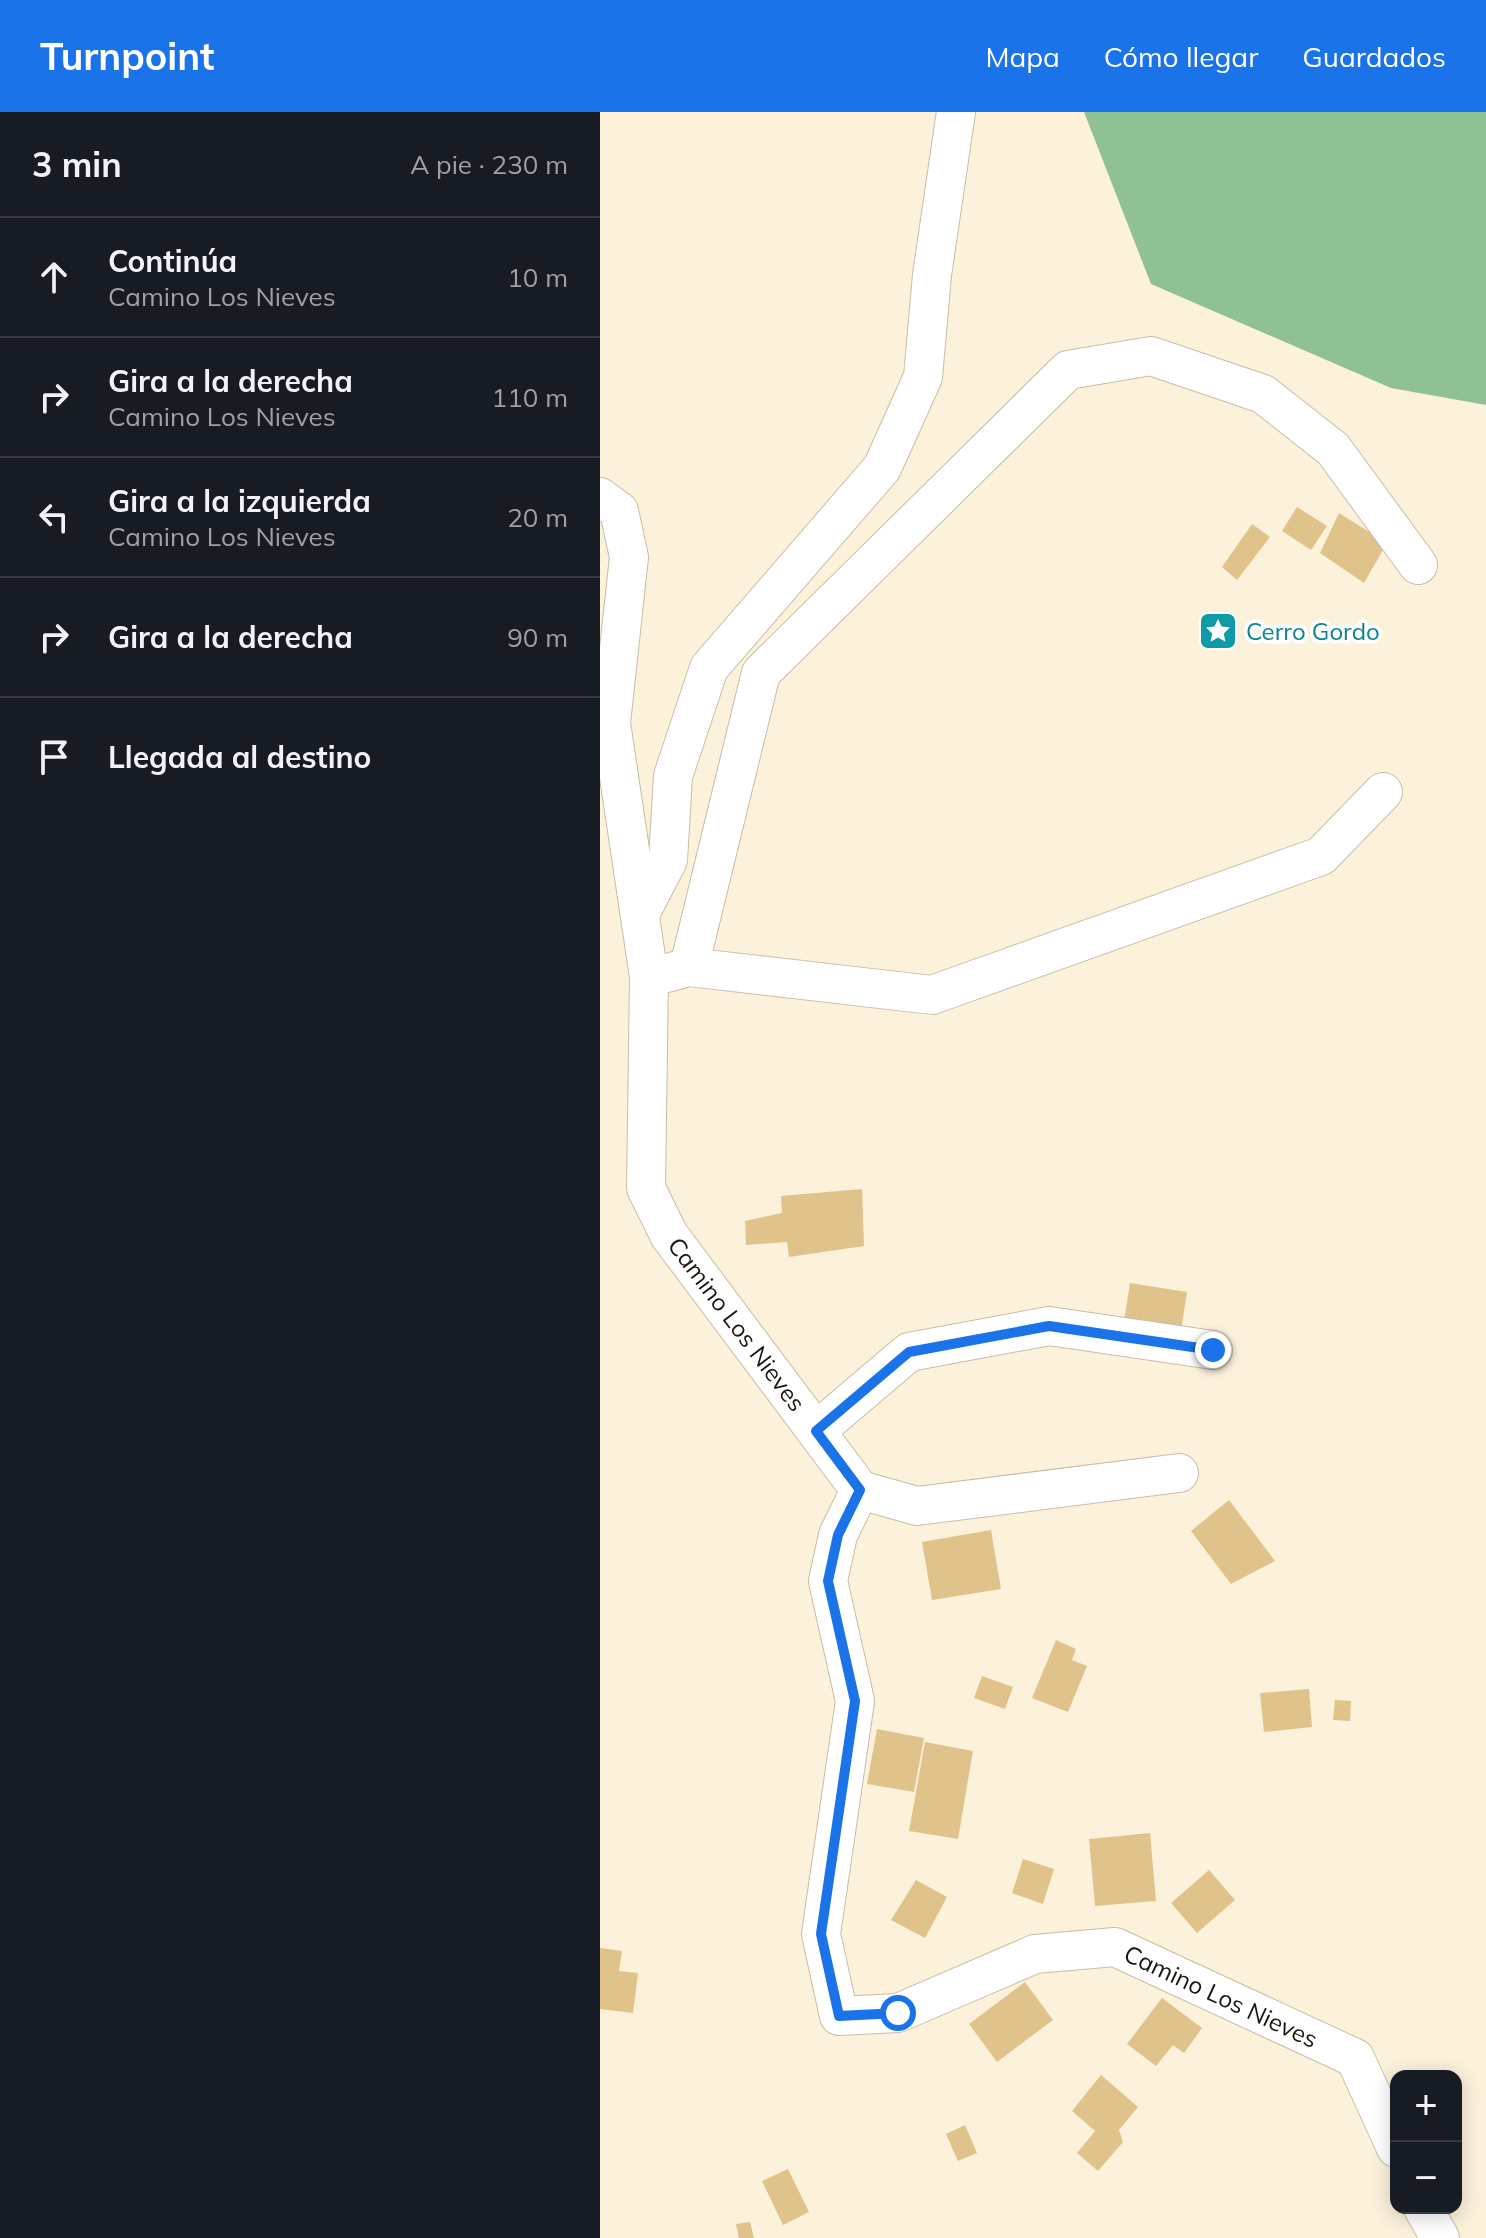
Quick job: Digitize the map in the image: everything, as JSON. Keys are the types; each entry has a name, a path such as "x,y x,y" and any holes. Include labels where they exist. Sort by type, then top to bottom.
{"street":[{"path":"640,914 668,860 673,776 709,668 882,468 923,377 932,275 956,112"},
{"path":"689,967 761,673 1068,370 1151,356 1263,394 1333,449 1418,565"},
{"name":"Camino Los Nieves","path":"600,497 619,511 629,557 611,723 649,977 646,1188 669,1235 860,1490 838,1535 828,1581 855,1701 821,1934 839,2016 898,2013 1035,1954 1115,1947 1355,2058 1393,2142"},
{"path":"649,977 689,967 932,995 1321,856 1383,792"},
{"path":"816,1431 909,1352 1049,1326 1213,1350"},
{"path":"860,1490 917,1506 1179,1473"},
{"path":"1426,2214 1440,2238"}],"green space":[{"path":"1084,112 1486,112 1486,405 1391,388 1151,284"}],"building":[{"path":"1297,507 1327,526 1311,550 1282,531"},
{"path":"1339,513 1387,543 1364,583 1320,553"},
{"path":"1252,524 1270,537 1237,580 1222,567"},
{"path":"862,1189 864,1246 789,1257 787,1242 746,1245 745,1221 782,1213 781,1196"},
{"path":"1130,1283 1187,1292 1179,1344 1122,1334"},
{"path":"1229,1500 1275,1561 1231,1584 1191,1531"},
{"path":"991,1530 1001,1589 932,1600 922,1542"},
{"path":"1056,1640 1076,1649 1072,1660 1087,1666 1068,1712 1032,1698"},
{"path":"982,1676 1013,1687 1005,1709 974,1698"},
{"path":"1309,1689 1312,1727 1264,1732 1260,1693"},
{"path":"1335,1700 1351,1701 1350,1721 1333,1720"},
{"path":"877,1729 924,1738 914,1792 867,1784"},
{"path":"925,1742 973,1751 958,1839 909,1831"},
{"path":"1150,1833 1156,1901 1095,1906 1089,1839"},
{"path":"1023,1859 1054,1869 1043,1904 1012,1893"},
{"path":"1209,1870 1235,1900 1197,1933 1171,1903"},
{"path":"916,1880 947,1897 925,1938 891,1920"},
{"path":"600,1948 622,1951 619,1971 638,1973 633,2013 600,2009"},
{"path":"1025,1982 1053,2020 997,2062 969,2024"},
{"path":"1162,1998 1202,2028 1184,2053 1173,2045 1156,2066 1127,2044"},
{"path":"1101,2075 1138,2107 1119,2130 1123,2142 1098,2171 1077,2153 1095,2131 1072,2111"},
{"path":"965,2125 977,2153 958,2161 946,2134"},
{"path":"788,2169 809,2212 783,2225 762,2181"},
{"path":"750,2222 754,2238 739,2238 736,2224"}],"place":[{"name":"Cerro Gordo","path":"1218,631"}],"route":[{"path":"898,2013 839,2016 821,1934 855,1701 828,1581 838,1535 860,1490 816,1431 909,1352 1049,1326 1213,1350"}]}
